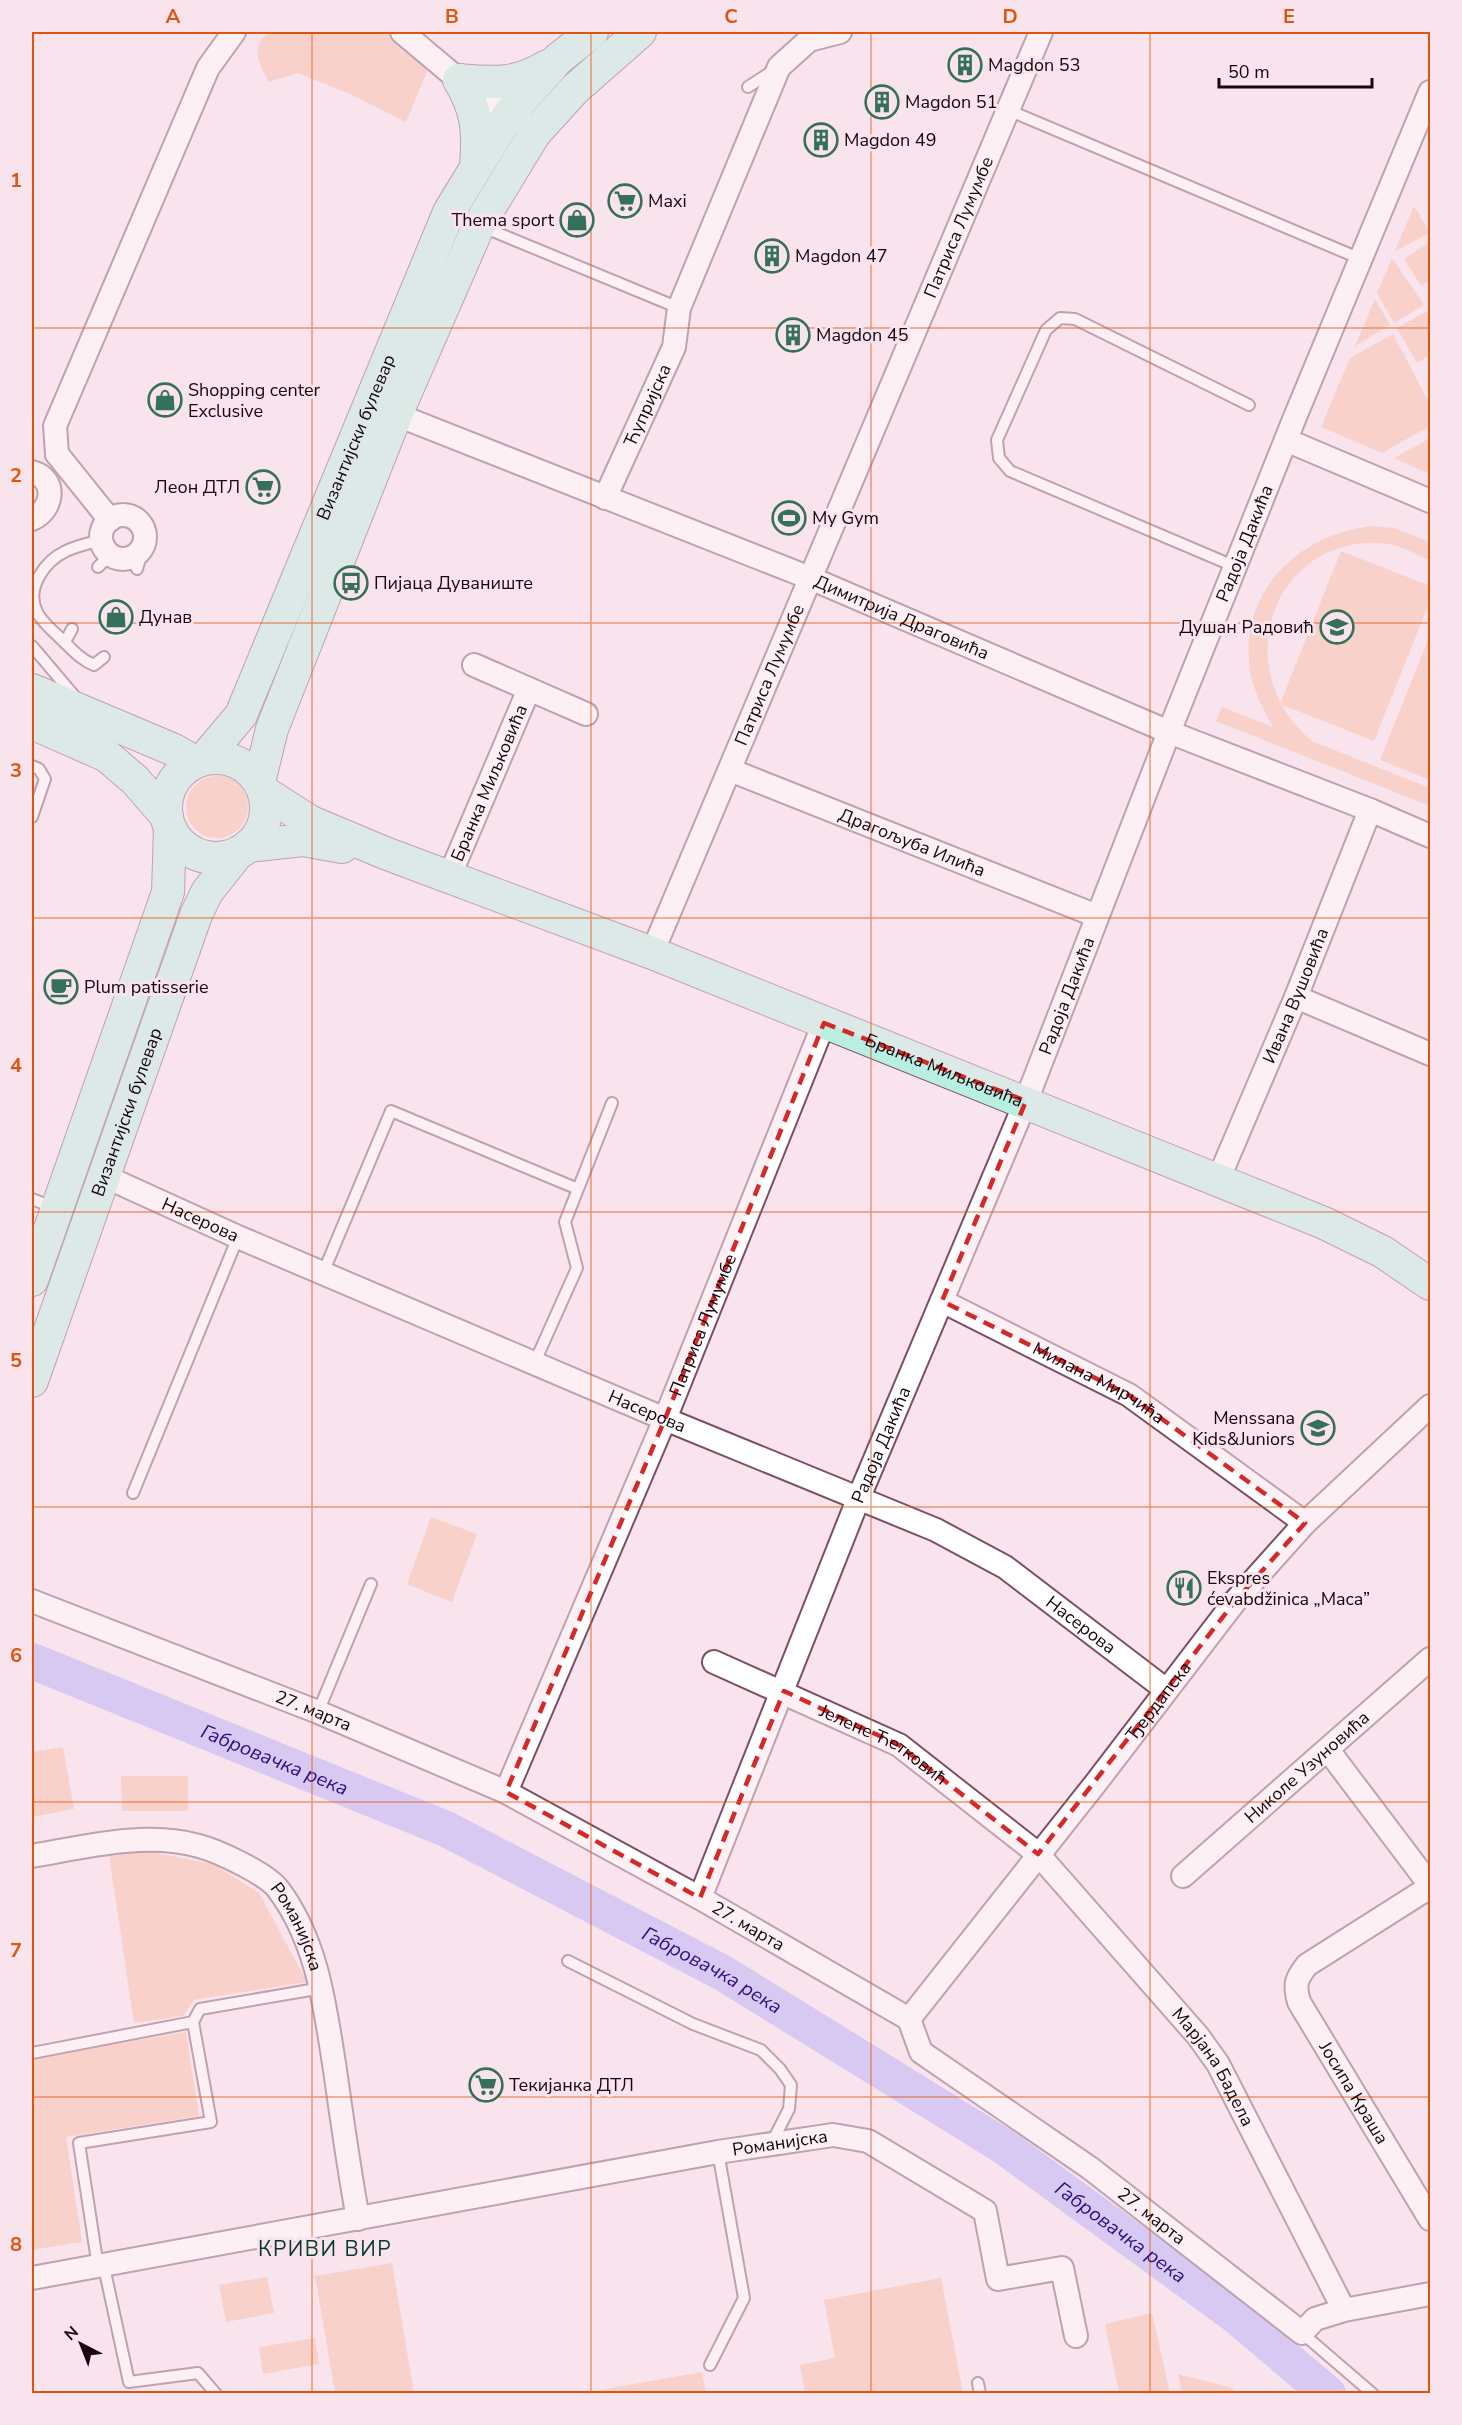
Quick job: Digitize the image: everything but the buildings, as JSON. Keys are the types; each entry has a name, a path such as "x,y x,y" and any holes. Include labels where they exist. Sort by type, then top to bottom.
{"street":[{"path":"105,546 128,515 137,519 143,527 144,545 138,554 130,559 119,559 105,546 57,454 55,426 208,68 234,32"},
{"path":"402,32 459,80 535,132"},
{"name":"Византијски булевар","path":"261,787 272,729 449,212 509,114 558,59 592,32"},
{"name":"Византијски булевар","path":"200,761 241,716 382,410 479,225 535,132 573,90 640,32"},
{"path":"779,67 809,40 840,32"},
{"name":"Патриса Лумумбе","path":"652,953 1041,32"},
{"path":"459,80 511,82 528,78 558,59"},
{"name":"Ћупријска","path":"605,498 674,347 679,308 779,67"},
{"path":"459,80 473,104 479,139 476,165"},
{"name":"Радоја Дакића","path":"700,1899 859,1497 1026,1101 1169,732 1286,441 1431,92"},
{"name":"Димитрија Драговића","path":"382,410 810,578 1169,732 1431,836"},
{"path":"1286,441 1431,501"},
{"path":"32,519 45,511 50,498 48,485 35,473 57,454"},
{"name":"Бранка Миљковића","path":"474,665 586,714"},
{"name":"Бранка Миљковића","path":"450,876 529,689"},
{"path":"32,690 200,761 229,759 241,764 261,787 266,807 264,822 258,835 243,850 225,857 199,855 177,840 168,823 135,780 107,756 32,723"},
{"path":"168,823 166,800 172,785 182,772 200,761"},
{"name":"Драгољуба Илића","path":"730,770 1097,916"},
{"name":"Бранка Миљковића","path":"261,787 311,822 385,853 652,953 824,1023 1026,1101 1352,1236 1383,1252 1431,1284"},
{"name":"Ивана Вушовића","path":"1218,1180 1296,997 1370,810"},
{"name":"Византијски булевар","path":"32,1280 43,1220 168,892 168,823"},
{"name":"Бранка Миљковића","path":"243,850 303,840 385,853"},
{"name":"Византијски булевар","path":"32,1381 196,915 207,892 243,850"},
{"path":"1296,997 1431,1054"},
{"name":"Патриса Лумумбе","path":"506,1792 665,1419 824,1023"},
{"name":"Насерова","path":"104,1176 238,1237 534,1364 936,1530 1005,1567 1165,1689"},
{"name":"Милана Мирчића","path":"942,1301 1128,1395 1305,1522"},
{"name":"Ђердапска","path":"909,2019 1095,1784 1165,1689 1236,1600 1305,1522 1431,1406"},
{"name":"27. марта","path":"32,1601 318,1712 506,1792 700,1899 909,2019 921,2052 1090,2168 1302,2333"},
{"name":"Николе Узуновића","path":"1183,1876 1431,1659"},
{"name":"Јелене Ћетковић","path":"714,1662 784,1691 899,1745 1038,1854"},
{"path":"1328,1750 1431,1886"},
{"name":"Романијска","path":"32,1856 90,1846 158,1841 199,1846 245,1866 277,1887 302,1929 322,1988 358,2219"},
{"name":"Марјана Бадела","path":"1038,1854 1198,2036 1218,2064 1344,2310"},
{"name":"Јосипа Краша","path":"1431,1886 1307,1965 1296,1978 1295,1986 1299,2002 1431,2219"},
{"name":"Романијска","path":"32,2278 718,2152 833,2135 868,2141 985,2211 998,2279 1062,2268 1076,2336"},
{"path":"1302,2333 1316,2319 1344,2310 1431,2294"}],"lane":[{"path":"748,87 779,67"},
{"path":"1008,110 1361,260"},
{"path":"479,225 679,308"},
{"path":"1236,567 1010,471 999,458 997,440 1046,330 1060,318 1075,319 1249,405"},
{"path":"137,569 144,545"},
{"path":"104,657 94,665 84,661 37,613 34,589 44,565 66,551 105,546"},
{"path":"65,642 72,629"},
{"path":"32,646 90,714"},
{"path":"32,766 39,769 45,779 32,817"},
{"path":"534,1364 577,1268 565,1222 612,1103"},
{"path":"323,1273 391,1111 578,1189"},
{"path":"133,1493 238,1237"},
{"path":"318,1712 371,1584"},
{"path":"568,1961 693,2024 761,2050 780,2068 791,2085 789,2109 771,2144"},
{"path":"216,2394 198,2373 129,2382 101,2267 79,2143 211,2122 193,2022 200,2008 322,1988"},
{"path":"32,2053 133,2031 193,2022"},
{"path":"710,2365 744,2298 718,2152"},
{"name":"27. марта","path":"1302,2333 1372,2394"}],"highlighted area":[{"path":"824,1023 1026,1101 942,1301 1129,1395 1305,1523 1236,1600 1038,1854 899,1745 784,1691 700,1898 506,1792 665,1419"}],"shaded area":[{"path":"271,32 385,32 431,62 406,122 350,94 298,73 269,82 259,61 258,48 264,37"},
{"path":"1414,206 1430,233 1395,251"},
{"path":"1430,242 1430,280 1421,286 1404,259"},
{"path":"1392,258 1424,305 1394,323 1377,293"},
{"path":"1375,299 1390,325 1355,346"},
{"path":"1427,311 1430,318 1430,355 1417,363 1397,328"},
{"path":"1393,334 1430,404 1430,426 1382,453 1321,427 1350,358"},
{"path":"1430,438 1430,474 1394,458"},
{"path":"1371,526 1394,528 1430,542 1430,560 1388,544 1349,545 1316,559 1292,581 1275,610 1268,643 1271,677 1285,711 1312,741 1430,788 1430,806 1216,721 1222,707 1273,727 1256,693 1250,671 1249,643 1253,617 1264,593 1278,573 1297,555 1319,541"},
{"path":"1341,551 1430,586 1430,601 1374,741 1280,704"},
{"path":"1430,635 1430,780 1380,760"},
{"path":"211,776 223,776 239,785 246,795 248,807 246,819 239,829 223,838 211,838 200,833 191,824 186,813 186,801 191,790 200,781"},
{"path":"431,1517 477,1534 452,1602 407,1584"},
{"path":"63,1747 74,1809 32,1817 32,1752"},
{"path":"121,1776 188,1776 188,1811 122,1811"},
{"path":"141,1850 213,1864 259,1893 307,1982 194,2000 183,2016 134,2023 109,1855"},
{"path":"186,2032 199,2116 66,2137 82,2242 32,2250 32,2058"},
{"path":"392,2263 414,2393 335,2393 315,2276"},
{"path":"267,2277 274,2313 226,2322 219,2285"},
{"path":"941,2278 963,2393 805,2393 800,2365 835,2358 824,2300"},
{"path":"1152,2313 1170,2393 1119,2393 1105,2324"},
{"path":"315,2338 319,2364 263,2374 259,2347"},
{"path":"702,2372 706,2393 583,2393"},
{"path":"1178,2374 1233,2388 1232,2393 1182,2393"}],"waterway":[{"name":"Габровачка река","path":"32,1661 446,1829 723,1973 1003,2146 1236,2316 1328,2394"}],"place":[{"name":"Magdon 53","path":"965,65"},
{"name":"Magdon 51","path":"882,102"},
{"name":"Magdon 49","path":"821,140"},
{"name":"Maxi","path":"625,201"},
{"name":"Thema sport","path":"577,220"},
{"name":"Magdon 47","path":"772,256"},
{"name":"Magdon 45","path":"793,335"},
{"name":"Shopping center Exclusive","path":"165,400"},
{"name":"Леон ДТЛ","path":"263,487"},
{"name":"My Gym","path":"789,518"},
{"name":"Пијаца Дуваниште","path":"351,583"},
{"name":"Дунав","path":"116,617"},
{"name":"Душан Радовић","path":"1337,627"},
{"name":"Plum patisserie","path":"61,987"},
{"name":"Menssana Kids&Juniors","path":"1318,1428"},
{"name":"Ekspres ćevabdžinica „Maca”","path":"1184,1588"},
{"name":"Текијанка ДТЛ","path":"486,2085"}],"district":[{"name":"КРИВИ ВИР","path":"325,2249"}]}
